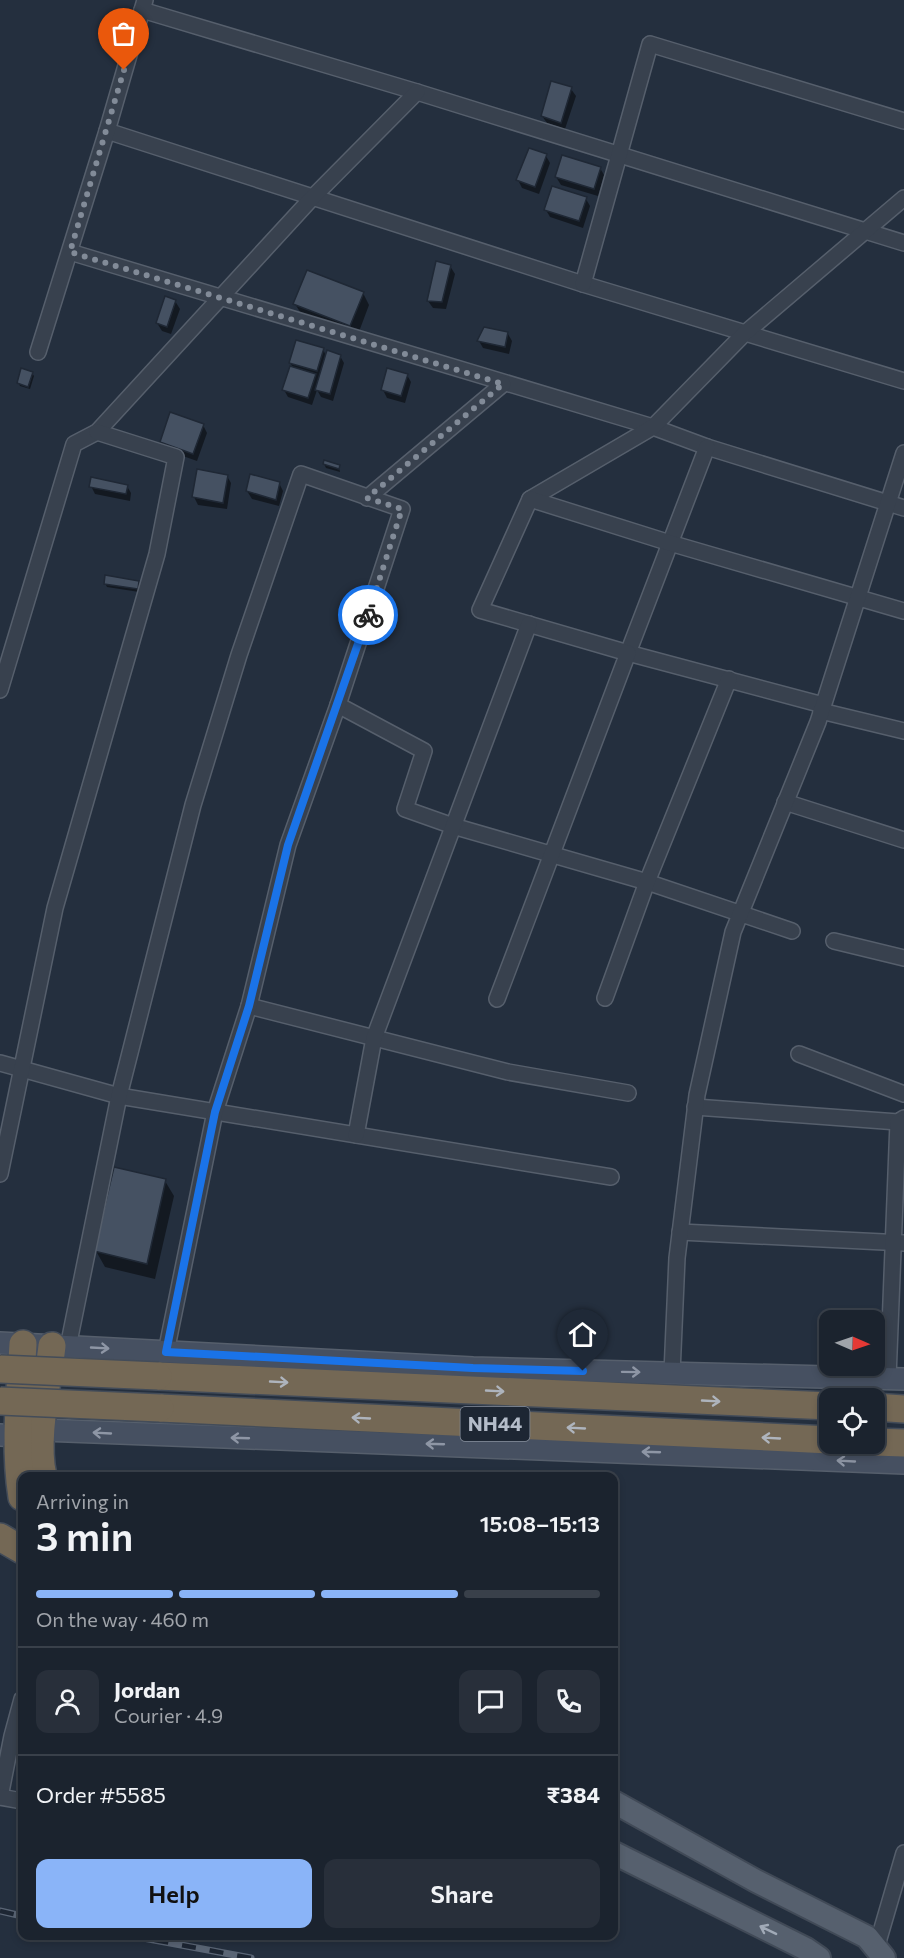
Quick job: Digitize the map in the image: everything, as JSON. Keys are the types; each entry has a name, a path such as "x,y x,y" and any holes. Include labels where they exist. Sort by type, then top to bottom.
{"highway":[{"path":"11,1344 20,1434 18,1472"},
{"path":"20,1434 60,1346"},
{"name":"NH44","path":"0,1370 162,1364 819,1405"},
{"name":"NH44","path":"0,1401 819,1439"},
{"path":"885,1407 904,1408"},
{"path":"20,1434 41,1466 42,1472"},
{"path":"885,1442 904,1443"},
{"path":"0,1537 18,1548"}],"main road":[{"path":"618,1804 880,1952"},
{"path":"618,1822 880,1952"},
{"path":"618,1855 819,1958"}],"street":[{"path":"38,352 107,131 143,5 904,243"},
{"path":"583,284 650,44 904,122"},
{"path":"0,690 74,444 97,432 312,198 417,92"},
{"path":"107,131 583,284 904,381"},
{"path":"904,198 744,334 652,427 530,499 480,610 628,653 729,679 904,731"},
{"path":"70,252 652,427 707,447 904,508"},
{"path":"367,498 503,384"},
{"path":"0,1174 55,908 158,554 176,457 97,432"},
{"path":"497,999 707,447"},
{"path":"672,1373 680,1232 696,1107 733,932 822,708 904,453"},
{"path":"60,1346 119,1096 193,805 239,656 301,474 402,509 338,705 288,845 249,1006 215,1112 162,1364"},
{"path":"530,499 670,543 904,611"},
{"path":"356,1135 374,1038 529,624"},
{"path":"604,998 647,882 729,679"},
{"path":"338,705 424,751 405,809 453,826 647,882 739,916 792,931"},
{"path":"785,802 904,840"},
{"path":"834,941 904,958"},
{"path":"249,1006 507,1072 628,1093"},
{"path":"799,1054 904,1094"},
{"path":"0,1063 119,1096 611,1177"},
{"path":"11,1344 60,1346 162,1364 473,1368 896,1378 901,1120 696,1107"},
{"path":"680,1232 899,1243"},
{"path":"20,1434 904,1463"},
{"path":"18,1714 0,1797 18,1800"},
{"path":"880,1952 904,1853"}],"building":[{"path":"551,81 572,87 561,123 541,116"},
{"path":"529,148 547,154 535,187 516,180"},
{"path":"562,155 601,167 594,189 555,177"},
{"path":"552,186 587,197 579,221 544,210"},
{"path":"436,261 451,265 442,302 427,301"},
{"path":"307,270 364,292 350,326 293,304"},
{"path":"165,296 176,300 167,327 156,323"},
{"path":"484,327 508,332 505,347 477,341"},
{"path":"296,340 324,348 317,371 289,363"},
{"path":"327,350 341,355 330,394 315,390"},
{"path":"290,366 316,374 308,398 282,390"},
{"path":"21,368 33,372 28,387 17,383"},
{"path":"387,368 408,374 401,396 381,390"},
{"path":"170,412 204,424 193,454 160,442"},
{"path":"324,460 340,465 339,469 323,464"},
{"path":"197,469 228,475 223,503 192,497"},
{"path":"250,474 280,482 276,500 246,491"},
{"path":"91,477 128,485 126,494 89,487"},
{"path":"105,575 139,581 138,589 104,584"},
{"path":"114,1167 166,1179 147,1264 94,1251"}],"railway":[{"path":"0,1911 18,1915"},
{"path":"154,1940 251,1958"}],"way so far":[{"path":"124,70 70,252 503,384 367,498 402,509 368,615"}],"route":[{"path":"368,615 288,845 249,1006 215,1112 166,1352 473,1368 583,1371"}]}
